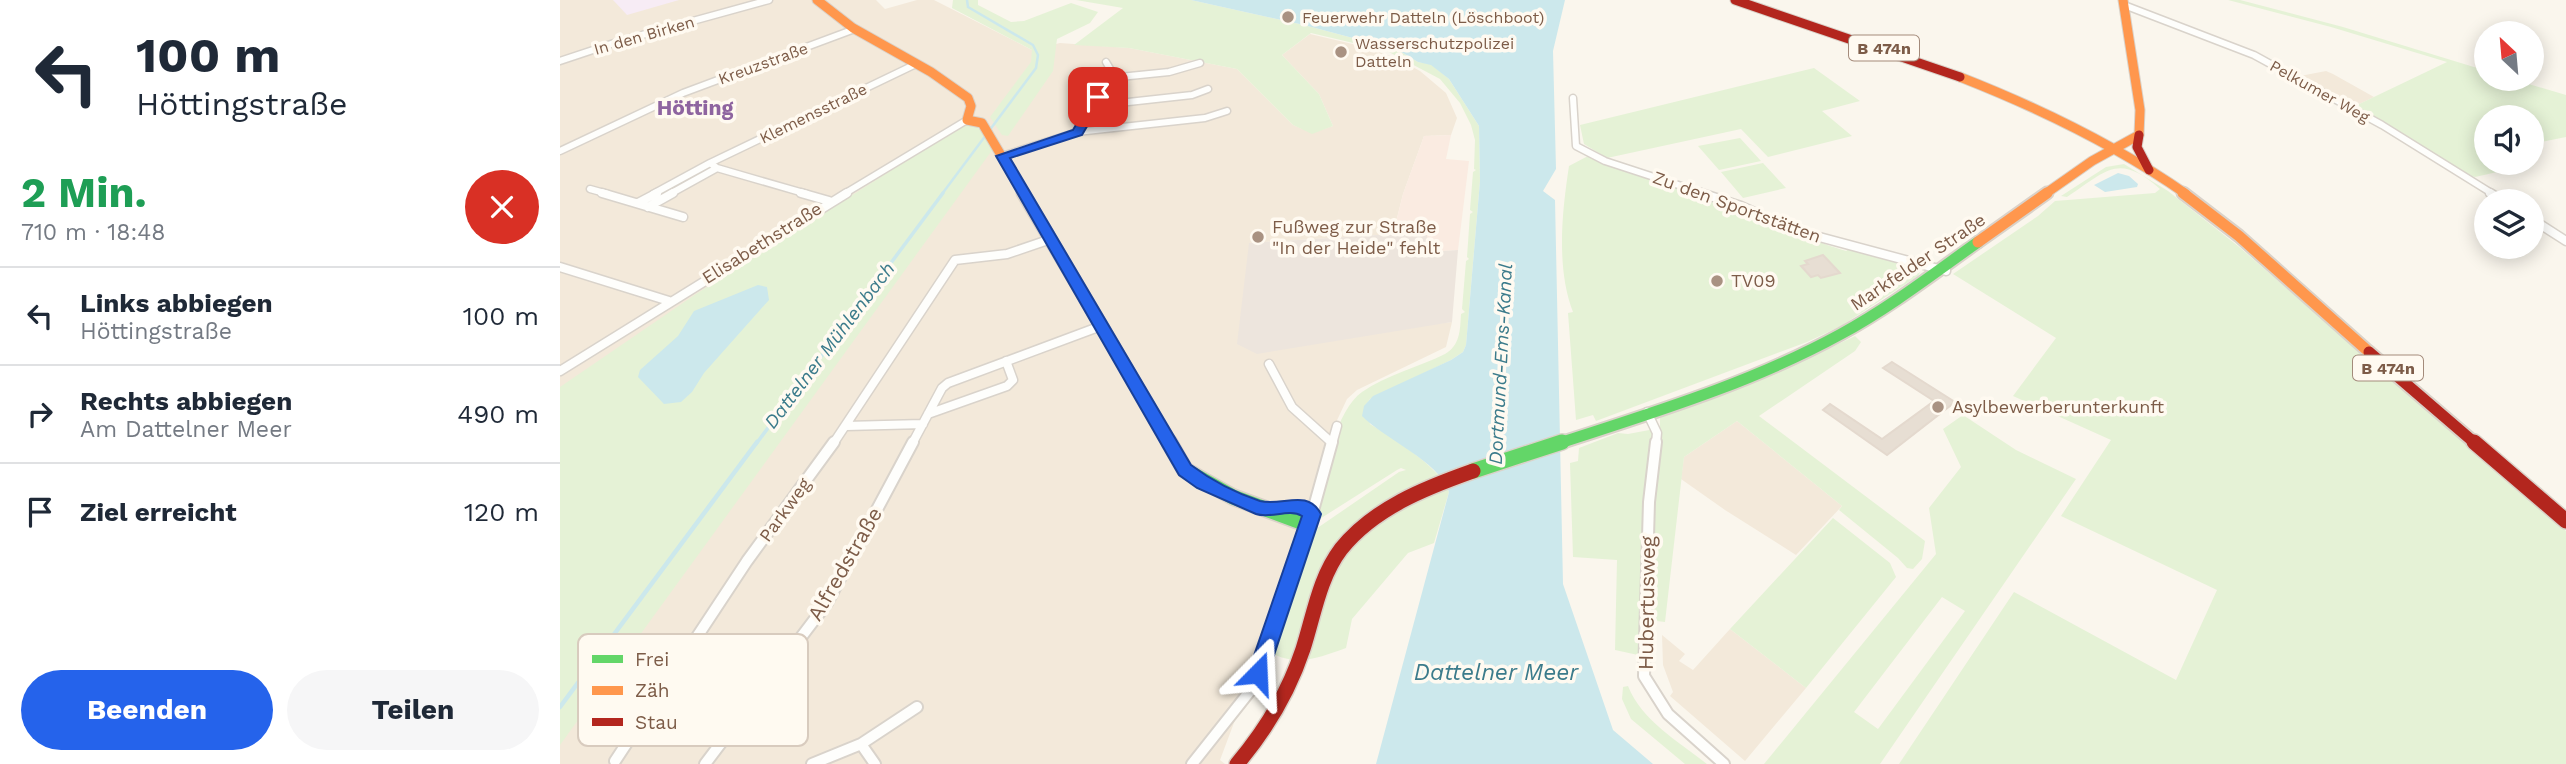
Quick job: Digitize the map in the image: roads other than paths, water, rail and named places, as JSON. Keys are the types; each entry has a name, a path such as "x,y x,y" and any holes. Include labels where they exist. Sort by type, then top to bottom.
{"street":[{"name":"In den Birken","path":"560,61 769,0"},
{"path":"817,0 852,30 916,64 968,98 971,106 967,120 982,123 989,133 1185,470 1203,483 1262,509 1310,520"},
{"name":"B 474n","path":"1735,0 1970,78 2116,149 2211,215 2566,521"},
{"path":"2124,3 2140,110 2137,147 2149,170"},
{"name":"Pelkumer Weg","path":"2124,3 2257,56 2382,125 2485,189"},
{"name":"Kreuzstraße","path":"560,151 683,93 852,30"},
{"path":"1077,132 1110,78 1112,72 1106,62"},
{"path":"1110,78 1169,72 1200,63"},
{"name":"Klemensstraße","path":"638,203 916,64"},
{"path":"1092,106 1192,95 1208,89"},
{"name":"Zu den Sportstätten","path":"1573,98 1576,146 1605,161 1716,197 1797,231 1943,270"},
{"path":"1002,156 1077,132 1205,118 1227,111"},
{"name":"Elisabethstraße","path":"560,371 829,201 967,120"},
{"name":"Markfelder Straße","path":"1237,764 1261,737 1276,712 1306,638 1317,594 1327,571 1341,549 1360,528 1380,512 1433,487 1647,412 1818,346 1851,329 1943,270 2092,161 2139,135"},
{"path":"714,165 829,201"},
{"name":"Klemensstraße","path":"648,207 714,165"},
{"path":"590,189 683,217"},
{"path":"2544,227 2566,241"},
{"name":"Parkweg","path":"699,634 747,561 846,426 955,260 1007,254 1051,239"},
{"path":"560,267 669,300"},
{"name":"Alfredstraße","path":"804,634 827,603 942,388 948,383 1101,326"},
{"path":"846,426 926,419 1007,386 1013,380 1006,361"},
{"path":"1269,364 1292,407 1331,442"},
{"name":"Hubertusweg","path":"1647,412 1657,433 1649,502 1644,676 1653,699 1679,727 1724,764"},
{"path":"1192,764 1231,719 1250,691 1266,654 1310,520 1337,426"},
{"path":"812,764 861,744 917,707"},
{"path":"861,744 875,764"},
{"name":"Parkweg","path":"615,761 625,746"},
{"name":"Alfredstraße","path":"705,764 719,746"}],"water":[{"name":"Dattelner Meer","path":"1191,0 1565,0 1553,51 1556,169 1543,191 1555,200 1563,584 1613,730 1653,764 1376,764 1449,492 1434,470 1362,416 1364,406 1373,396 1451,360 1463,352 1466,345 1480,181 1479,126 1449,79 1431,65 1418,62 1398,50 1304,25"},
{"path":"2118,173 2129,176 2138,184 2137,187 2105,192 2094,185"},
{"path":"758,285 767,287 769,300 704,373 692,392 681,402 664,404 638,377 640,370 678,336 694,311"}],"waterway":[{"name":"Dattelner Mühlenbach","path":"942,194 1036,68 1038,55 1033,45 968,7 967,0"},
{"name":"Dattelner Mühlenbach","path":"756,444 943,193"},
{"name":"Dattelner Mühlenbach","path":"614,634 757,442"},
{"name":"Dattelner Mühlenbach","path":"560,707 578,683"}],"place":[{"name":"Feuerwehr Datteln (Löschboot)","path":"1288,17"},
{"name":"Wasserschutzpolizei Datteln","path":"1341,52"},
{"name":"Fußweg zur Straße \"In der Heide\" fehlt","path":"1258,237"},
{"name":"TV09","path":"1717,281"},
{"name":"Asylbewerberunterkunft","path":"1938,407"}],"district":[{"name":"Hötting","path":"695,108"}],"water label":[{"name":"Dortmund-Ems-Kanal","path":"1500,364"}]}
